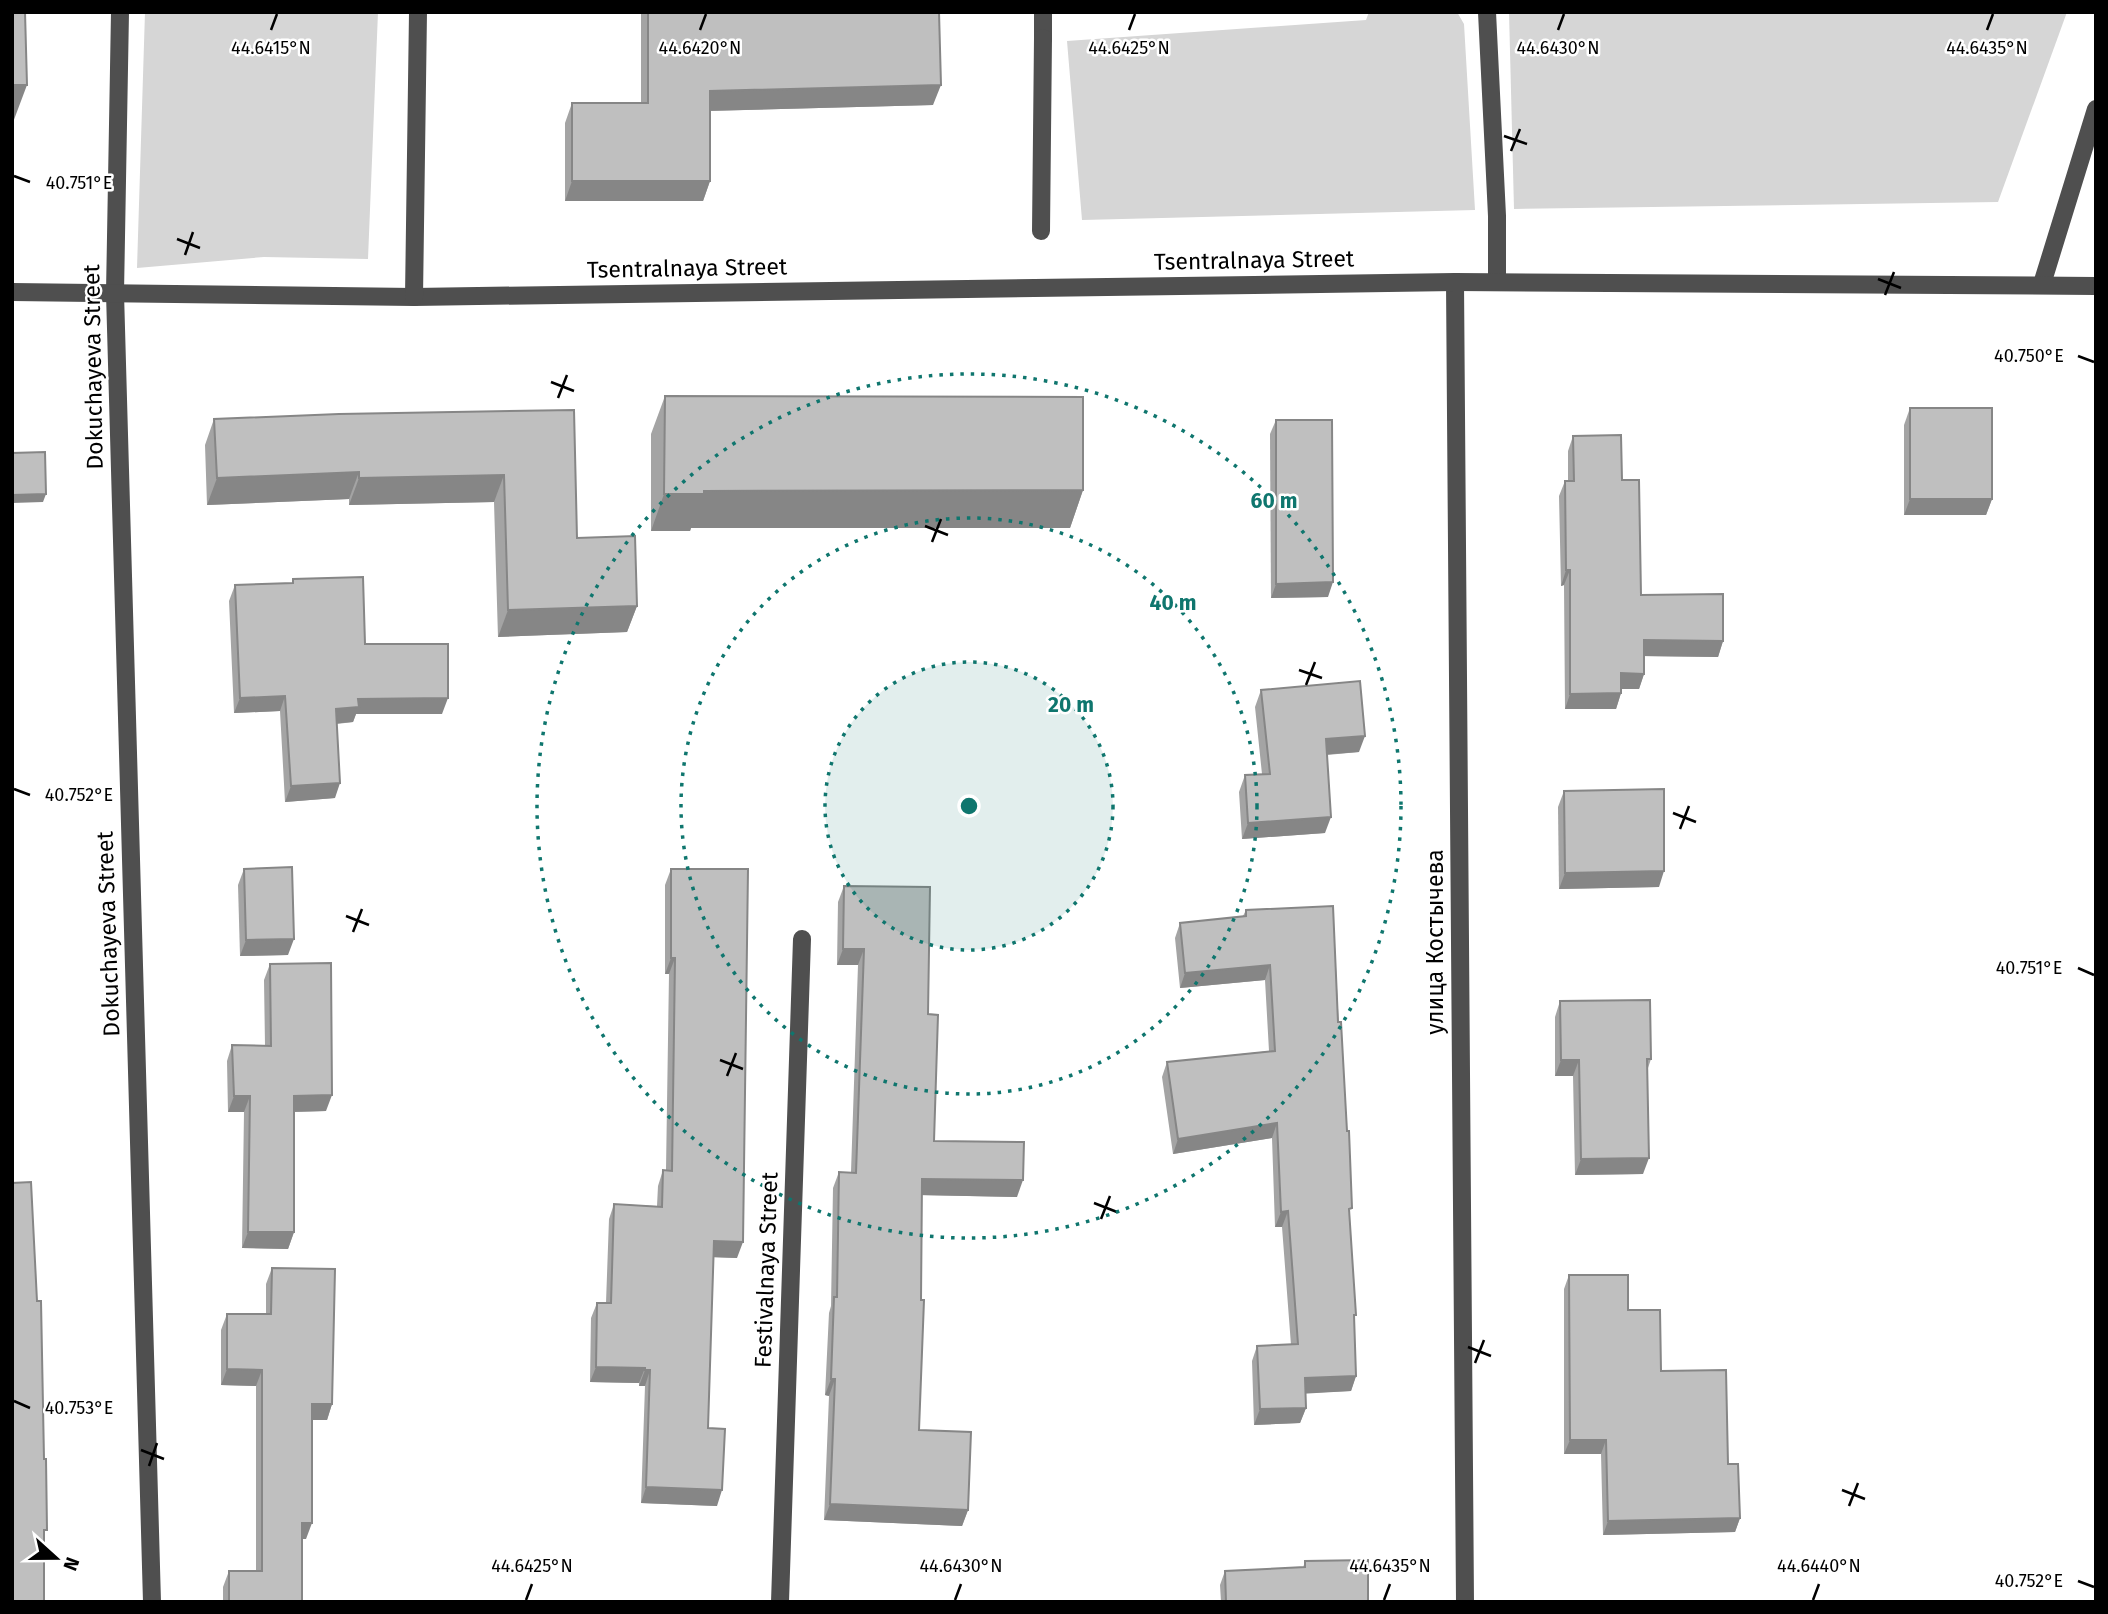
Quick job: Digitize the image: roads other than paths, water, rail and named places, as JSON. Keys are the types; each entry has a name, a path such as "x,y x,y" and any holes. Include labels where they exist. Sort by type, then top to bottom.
{"street":[{"name":"Dokuchayeva Street","path":"120,12 115,293 152,1602"},
{"path":"414,297 418,12"},
{"path":"1041,231 1043,12"},
{"path":"1487,12 1497,216 1497,282"},
{"path":"2042,284 2096,109"},
{"name":"Tsentralnaya Street","path":"12,292 414,297 1455,282 2096,286"},
{"name":"улица Костычева","path":"1455,282 1465,1602"},
{"name":"Festivalnaya Street","path":"780,1602 802,939"}]}
